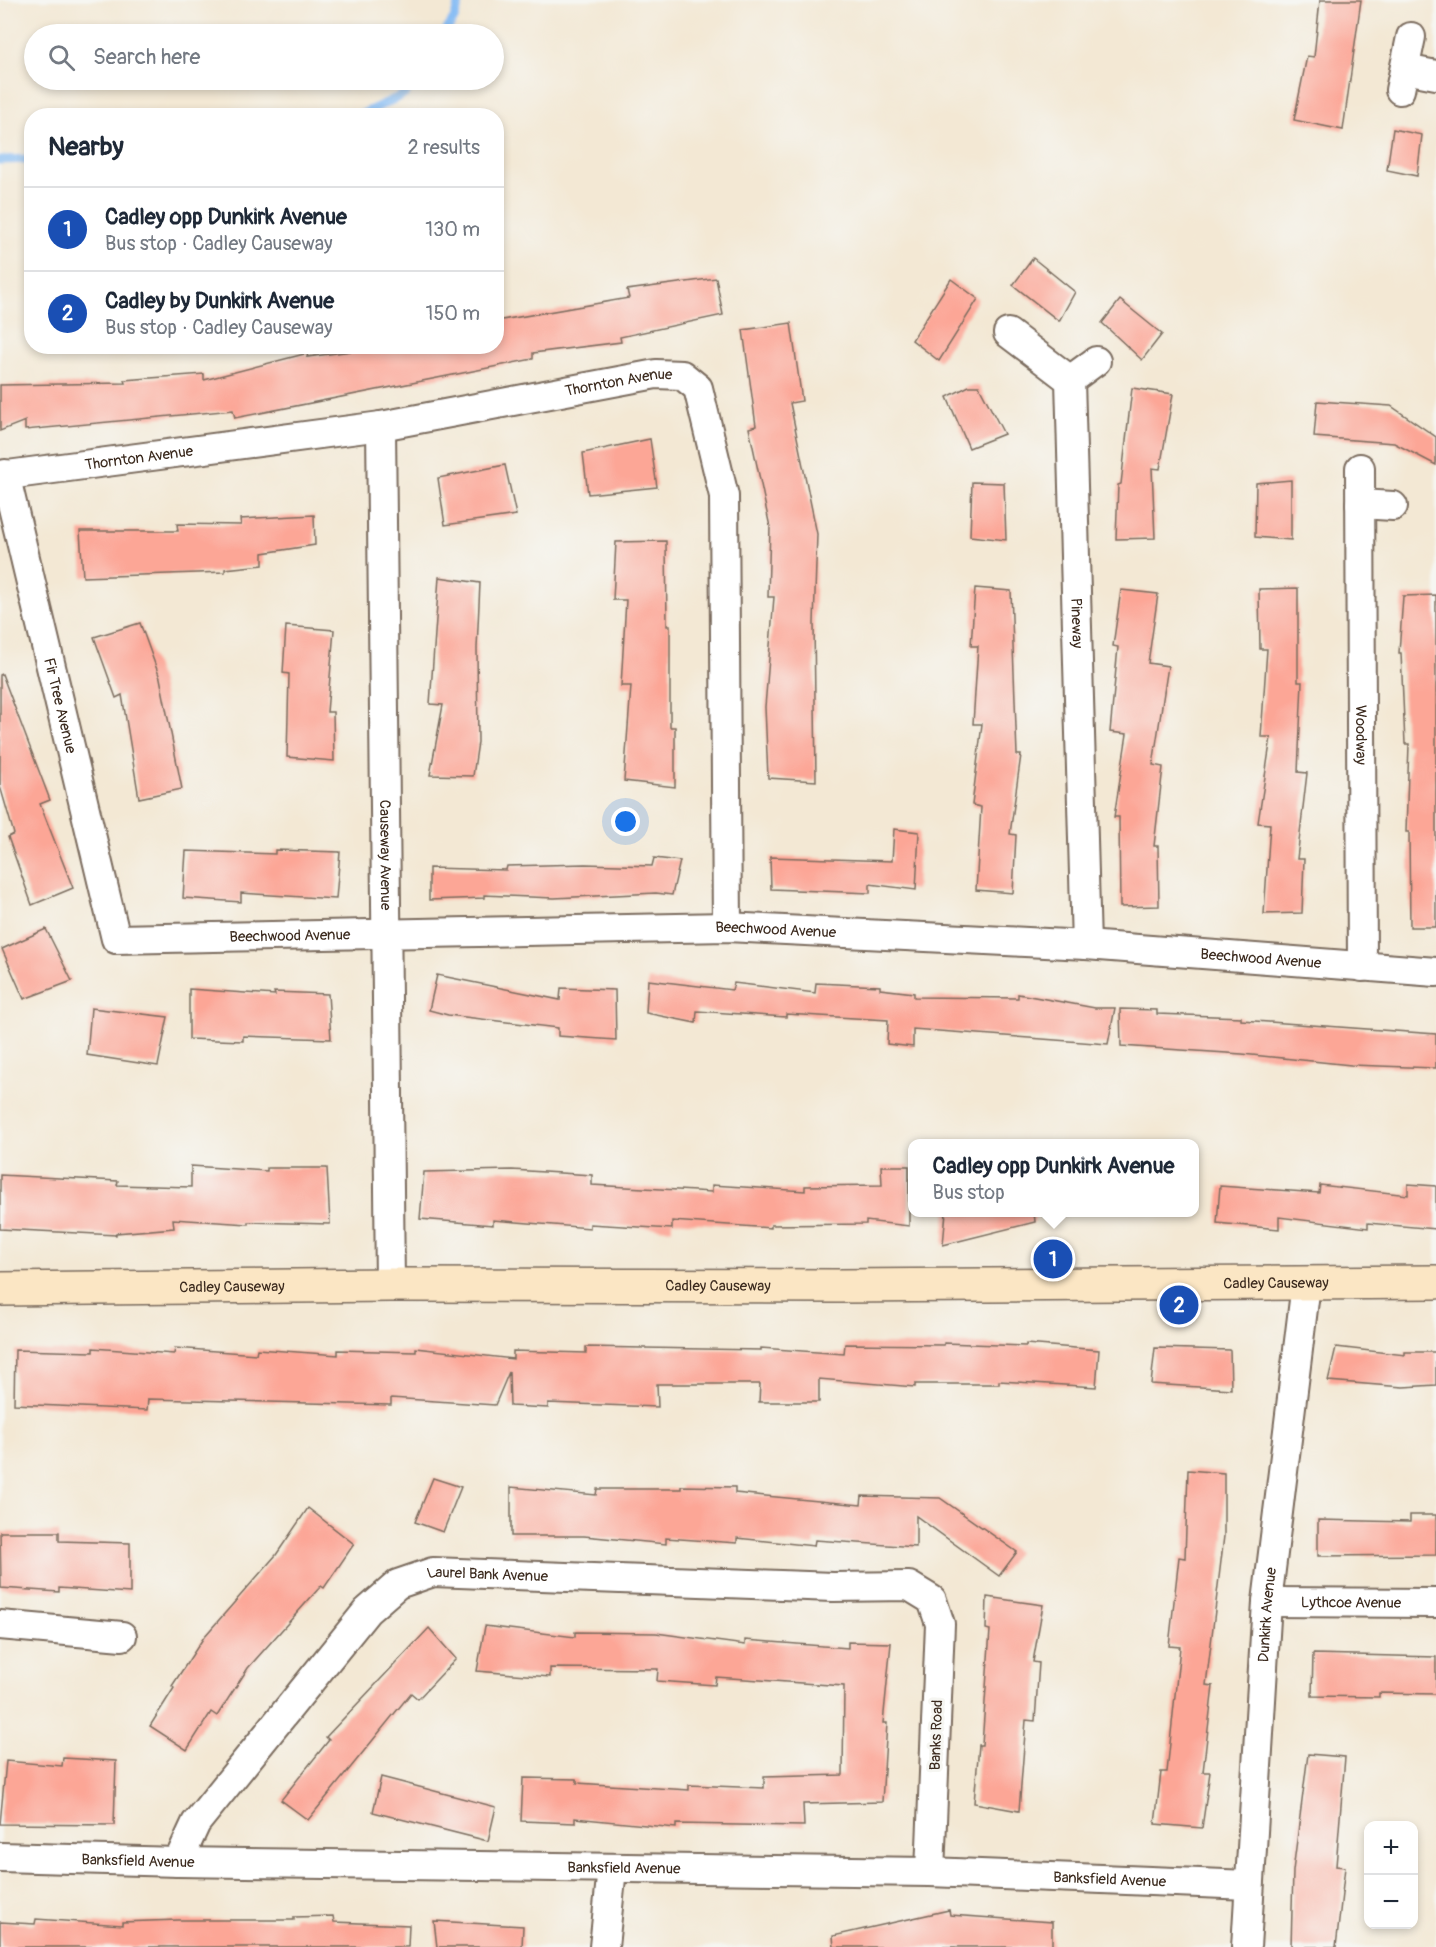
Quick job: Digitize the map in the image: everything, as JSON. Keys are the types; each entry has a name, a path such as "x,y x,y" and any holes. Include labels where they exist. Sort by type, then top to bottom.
{"street":[{"path":"1411,37 1403,79 1436,75"},
{"path":"1008,333 1070,380 1096,361"},
{"name":"Thornton Avenue","path":"2,475 381,426 656,374 682,375 698,388 724,496 727,927"},
{"name":"Pineway","path":"1070,380 1086,945"},
{"name":"Causeway Avenue","path":"381,426 390,1285"},
{"name":"Woodway","path":"1360,468 1362,967"},
{"name":"Fir Tree Avenue","path":"2,475 116,939"},
{"path":"1360,504 1393,506"},
{"name":"Beechwood Avenue","path":"116,939 727,927 1086,945 1436,972"},
{"name":"Cadley Causeway","path":"0,1289 390,1285 1436,1282"},
{"name":"Dunkirk Avenue","path":"1246,1947 1267,1602 1306,1284"},
{"name":"Laurel Bank Avenue","path":"178,1862 196,1823 367,1611 398,1584 433,1572 832,1587 909,1586 932,1600"},
{"name":"Banks Road","path":"930,1872 940,1624 932,1600"},
{"name":"Lythcoe Avenue","path":"1267,1602 1436,1604"},
{"path":"0,1625 122,1636"},
{"name":"Banksfield Avenue","path":"0,1857 178,1862 930,1872 1249,1885"},
{"path":"604,1947 612,1868"}],"building":[{"path":"1320,0 1361,0 1343,130 1294,120 1307,56 1314,57"},
{"path":"1393,129 1422,135 1417,176 1387,170"},
{"path":"1033,258 1075,292 1059,321 1013,285"},
{"path":"716,278 723,315 620,337 621,342 533,353 533,359 235,418 233,410 25,430 25,421 0,431 0,385 125,383 124,380 204,374 204,380 304,354 308,354 307,357 329,354 504,354 504,320 629,298 627,290"},
{"path":"951,279 978,299 939,361 912,340"},
{"path":"1120,300 1162,334 1142,360 1102,323"},
{"path":"791,323 802,401 790,403 817,534 814,623 816,781 768,778 765,707 774,597 768,597 770,527 749,428 756,426 743,330"},
{"path":"969,386 979,386 1004,434 969,448 947,397"},
{"path":"1132,388 1173,394 1160,469 1152,468 1155,538 1116,539 1118,485 1121,484"},
{"path":"1317,401 1391,406 1436,437 1436,465 1394,443 1314,437"},
{"path":"650,439 657,487 588,494 583,453"},
{"path":"505,465 516,515 445,525 438,478"},
{"path":"1291,480 1291,540 1255,537 1256,483"},
{"path":"972,482 1004,483 1006,540 970,536"},
{"path":"314,515 315,545 263,553 263,565 225,569 225,572 83,577 80,531 178,531 177,524 241,525 240,519"},
{"path":"666,541 667,626 670,626 670,727 675,727 675,787 624,781 631,686 621,686 626,600 613,600 616,542"},
{"path":"439,577 480,583 477,648 478,742 473,776 430,775 443,705 430,704"},
{"path":"975,588 1011,591 1017,755 1021,755 1010,834 1016,835 1013,893 976,890 981,807 972,805 982,724 973,724 978,646 971,646"},
{"path":"1298,588 1298,682 1302,682 1298,772 1307,773 1297,859 1304,859 1302,913 1264,914 1270,824 1258,823 1271,737 1261,737 1267,649 1260,649 1259,589"},
{"path":"1121,590 1158,594 1148,663 1168,666 1153,765 1163,767 1154,846 1158,846 1159,906 1120,907 1119,817 1114,817 1127,734 1110,732 1118,647 1113,646"},
{"path":"1436,595 1436,927 1410,927 1409,832 1406,832 1409,744 1405,744 1401,653 1399,653 1403,596"},
{"path":"140,623 160,678 182,789 139,798 122,695 116,698 94,637"},
{"path":"286,626 334,630 327,712 333,712 334,761 287,757 289,674 283,673"},
{"path":"2,674 50,800 40,804 73,888 32,905 8,837 14,834 0,786 0,675"},
{"path":"894,829 919,832 916,890 870,884 870,893 771,889 770,857 892,861"},
{"path":"275,850 340,852 336,899 241,893 241,902 183,898 186,851 275,854"},
{"path":"654,858 680,861 672,895 656,893 554,898 484,895 484,898 429,900 429,868 506,870 507,866 585,864 652,866"},
{"path":"46,929 72,981 24,999 2,949"},
{"path":"437,975 560,1000 561,988 615,990 616,1040 558,1036 558,1028 448,1015 429,1010"},
{"path":"648,980 732,990 734,983 815,993 816,983 880,986 880,989 914,993 914,997 1018,998 1018,994 1095,1008 1115,1008 1108,1044 913,1029 913,1047 887,1044 888,1020 786,1014 786,1017 697,1011 696,1023 646,1013"},
{"path":"189,989 275,995 274,992 328,994 331,1039 243,1036 243,1041 189,1039"},
{"path":"91,1008 168,1017 158,1066 87,1055"},
{"path":"1120,1009 1157,1010 1157,1014 1241,1017 1241,1020 1436,1034 1436,1068 1351,1065 1242,1054 1121,1046"},
{"path":"191,1166 267,1171 267,1168 327,1168 330,1224 248,1222 248,1224 173,1219 174,1228 116,1233 116,1235 0,1229 0,1175 118,1181 117,1185 191,1187"},
{"path":"881,1166 908,1166 909,1226 866,1221 866,1224 771,1225 771,1228 672,1221 672,1229 590,1224 590,1228 493,1220 493,1225 420,1219 424,1172 512,1170 592,1175 592,1185 712,1192 712,1185 805,1191 805,1186 882,1185"},
{"path":"1408,1184 1436,1186 1436,1229 1368,1223 1368,1228 1279,1217 1279,1229 1217,1223 1220,1186 1319,1193 1320,1185 1408,1195"},
{"path":"946,1217 1034,1217 1035,1222 943,1245"},
{"path":"944,1343 1026,1346 1026,1344 1099,1350 1096,1387 999,1381 999,1384 915,1384 915,1387 819,1379 819,1402 759,1402 760,1384 657,1384 658,1407 548,1403 548,1408 510,1406 509,1372 495,1405 391,1398 391,1405 148,1399 147,1410 14,1404 15,1350 93,1352 93,1348 174,1354 175,1348 256,1354 257,1349 338,1355 338,1350 416,1352 416,1348 513,1359 513,1351 586,1353 586,1347 761,1350 761,1348 844,1354 845,1344 944,1345"},
{"path":"1336,1347 1405,1355 1405,1352 1436,1352 1436,1385 1403,1387 1328,1381"},
{"path":"1155,1348 1230,1350 1231,1389 1151,1384"},
{"path":"1188,1470 1224,1473 1224,1536 1206,1685 1213,1686 1203,1772 1210,1772 1202,1828 1155,1824 1161,1772 1167,1772 1180,1647 1169,1646 1179,1557 1185,1558"},
{"path":"433,1478 461,1487 443,1532 415,1522"},
{"path":"681,1486 735,1487 735,1493 861,1505 862,1496 940,1498 1017,1552 999,1576 916,1516 916,1547 815,1540 814,1546 737,1538 737,1543 666,1538 666,1544 584,1536 511,1536 511,1487 596,1495 597,1489 681,1489"},
{"path":"308,1508 354,1544 324,1588 321,1586 248,1668 217,1716 211,1712 187,1750 150,1726 174,1688 172,1686 204,1637 276,1555"},
{"path":"1410,1515 1436,1515 1436,1555 1318,1556 1318,1520 1410,1522"},
{"path":"0,1532 59,1532 59,1541 130,1543 130,1593 59,1588 59,1592 1,1588"},
{"path":"987,1597 1043,1605 1033,1662 1039,1663 1035,1721 1026,1720 1019,1811 974,1803 979,1745 982,1745 990,1630 986,1629"},
{"path":"485,1626 575,1637 575,1632 656,1633 745,1645 745,1640 848,1648 848,1642 891,1643 883,1723 887,1723 882,1802 803,1804 804,1826 676,1824 676,1828 575,1818 575,1823 521,1821 523,1778 577,1779 577,1783 689,1790 689,1785 764,1788 764,1777 843,1775 844,1686 716,1677 715,1685 657,1681 658,1669 550,1668 550,1677 477,1671"},
{"path":"429,1628 456,1659 418,1699 411,1693 308,1820 281,1800 329,1740 326,1737"},
{"path":"1313,1654 1436,1657 1436,1694 1379,1693 1379,1697 1312,1696"},
{"path":"1308,1754 1345,1757 1336,1866 1345,1867 1336,1947 1291,1947 1293,1871"},
{"path":"63,1758 116,1761 114,1825 0,1824 6,1761 62,1766"},
{"path":"381,1777 496,1807 488,1841 373,1812"},
{"path":"949,1910 950,1915 1052,1922 1052,1947 834,1947 833,1936"},
{"path":"333,1916 334,1922 409,1925 408,1947 0,1947 0,1922 35,1924 36,1919 122,1925 122,1922 294,1920 294,1917"},
{"path":"434,1921 523,1926 522,1947 437,1947"}],"waterway":[{"path":"451,24 460,0"},
{"path":"375,108 405,94 408,90"},
{"path":"0,160 24,159"}],"place":[{"name":"Cadley opp Dunkirk Avenue","path":"1053,1259"},
{"name":"Cadley by Dunkirk Avenue","path":"1179,1305"}]}
